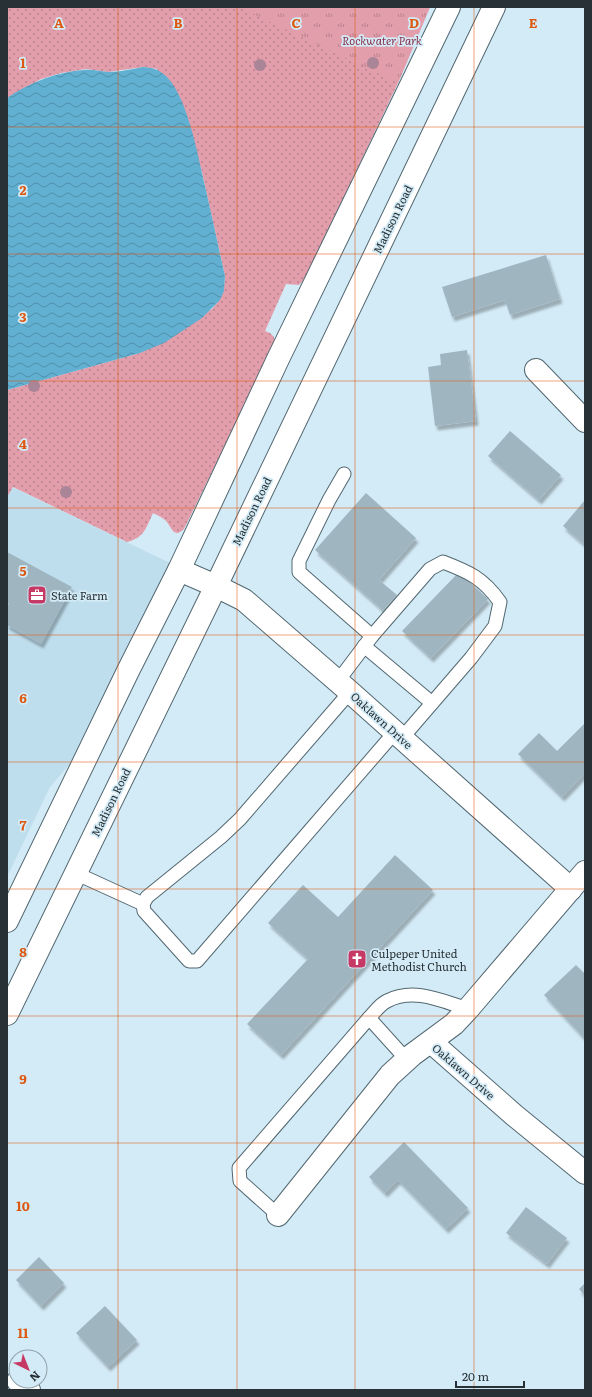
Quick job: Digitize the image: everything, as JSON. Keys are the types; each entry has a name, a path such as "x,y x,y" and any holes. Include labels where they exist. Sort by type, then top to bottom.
{"main road":[{"path":"7,920 128,671 179,570 288,338 449,7"},
{"name":"Madison Road","path":"7,1014 216,586 494,7"},
{"path":"536,370 585,421"},
{"name":"Oaklawn Drive","path":"179,570 244,600 344,686 571,889"},
{"name":"Oaklawn Drive","path":"585,872 468,1009 454,1024 431,1042 514,1115 585,1173"},
{"path":"278,1215 390,1075 431,1042"}],"lane":[{"path":"344,474 329,500 300,561 299,572 432,703"},
{"path":"442,562 466,571 489,587 500,602 495,626 471,658 432,703 398,735 197,961 189,961 144,911 143,904 147,898 221,837 240,819 344,686 368,641 430,569 442,562"},
{"path":"75,873 143,904"},
{"path":"278,1215 240,1181 239,1168 369,1018 386,1001 406,994 428,996 468,1009"},
{"path":"369,1018 407,1060"}],"shaded area":[{"path":"12,487 170,563 80,752 50,787 7,877 7,497"}],"green space":[{"path":"7,7 430,7 398,83 305,279 299,285 286,284 265,331 274,337 274,345 184,529 177,533 164,519 153,513 144,532 137,538 127,542 13,487 7,497 7,390 140,353 212,309 219,301 222,294 225,276 201,168 157,69 143,67 108,72 86,69 61,73 41,79 7,98"},
{"name":"Rockwater Park","path":"238,7 430,7 398,83"}],"water":[{"path":"143,67 156,69 167,77 181,99 191,128 199,159 225,276 224,291 220,300 202,318 164,343 140,353 7,390 7,98 34,83 64,73 87,70 113,72"}],"building":[{"path":"546,255 560,299 510,315 505,300 452,317 442,287"},
{"path":"467,350 476,421 435,426 428,367 441,365 440,354"},
{"path":"510,431 561,475 539,500 488,456"},
{"path":"366,493 416,538 379,580 397,595 383,610 315,550"},
{"path":"585,500 585,545 563,526"},
{"name":"State Farm","path":"7,552 72,587 41,644 7,625 7,607 9,604 7,603"},
{"path":"459,572 488,599 431,658 402,631"},
{"path":"585,723 585,773 562,797 518,754 539,733 557,751"},
{"path":"395,855 433,890 281,1055 247,1024 308,959 268,923 303,885 338,917"},
{"path":"576,965 585,974 585,1039 544,995"},
{"path":"404,1142 468,1208 446,1229 398,1180 385,1193 369,1177"},
{"path":"526,1207 567,1238 547,1264 506,1233"},
{"path":"39,1257 64,1283 41,1306 16,1280"},
{"path":"585,1283 585,1296 579,1289"},
{"path":"105,1306 137,1340 108,1367 76,1333"}],"place":[{"name":"State Farm","path":"37,595"},
{"name":"Culpeper United Methodist Church","path":"357,959"}]}
